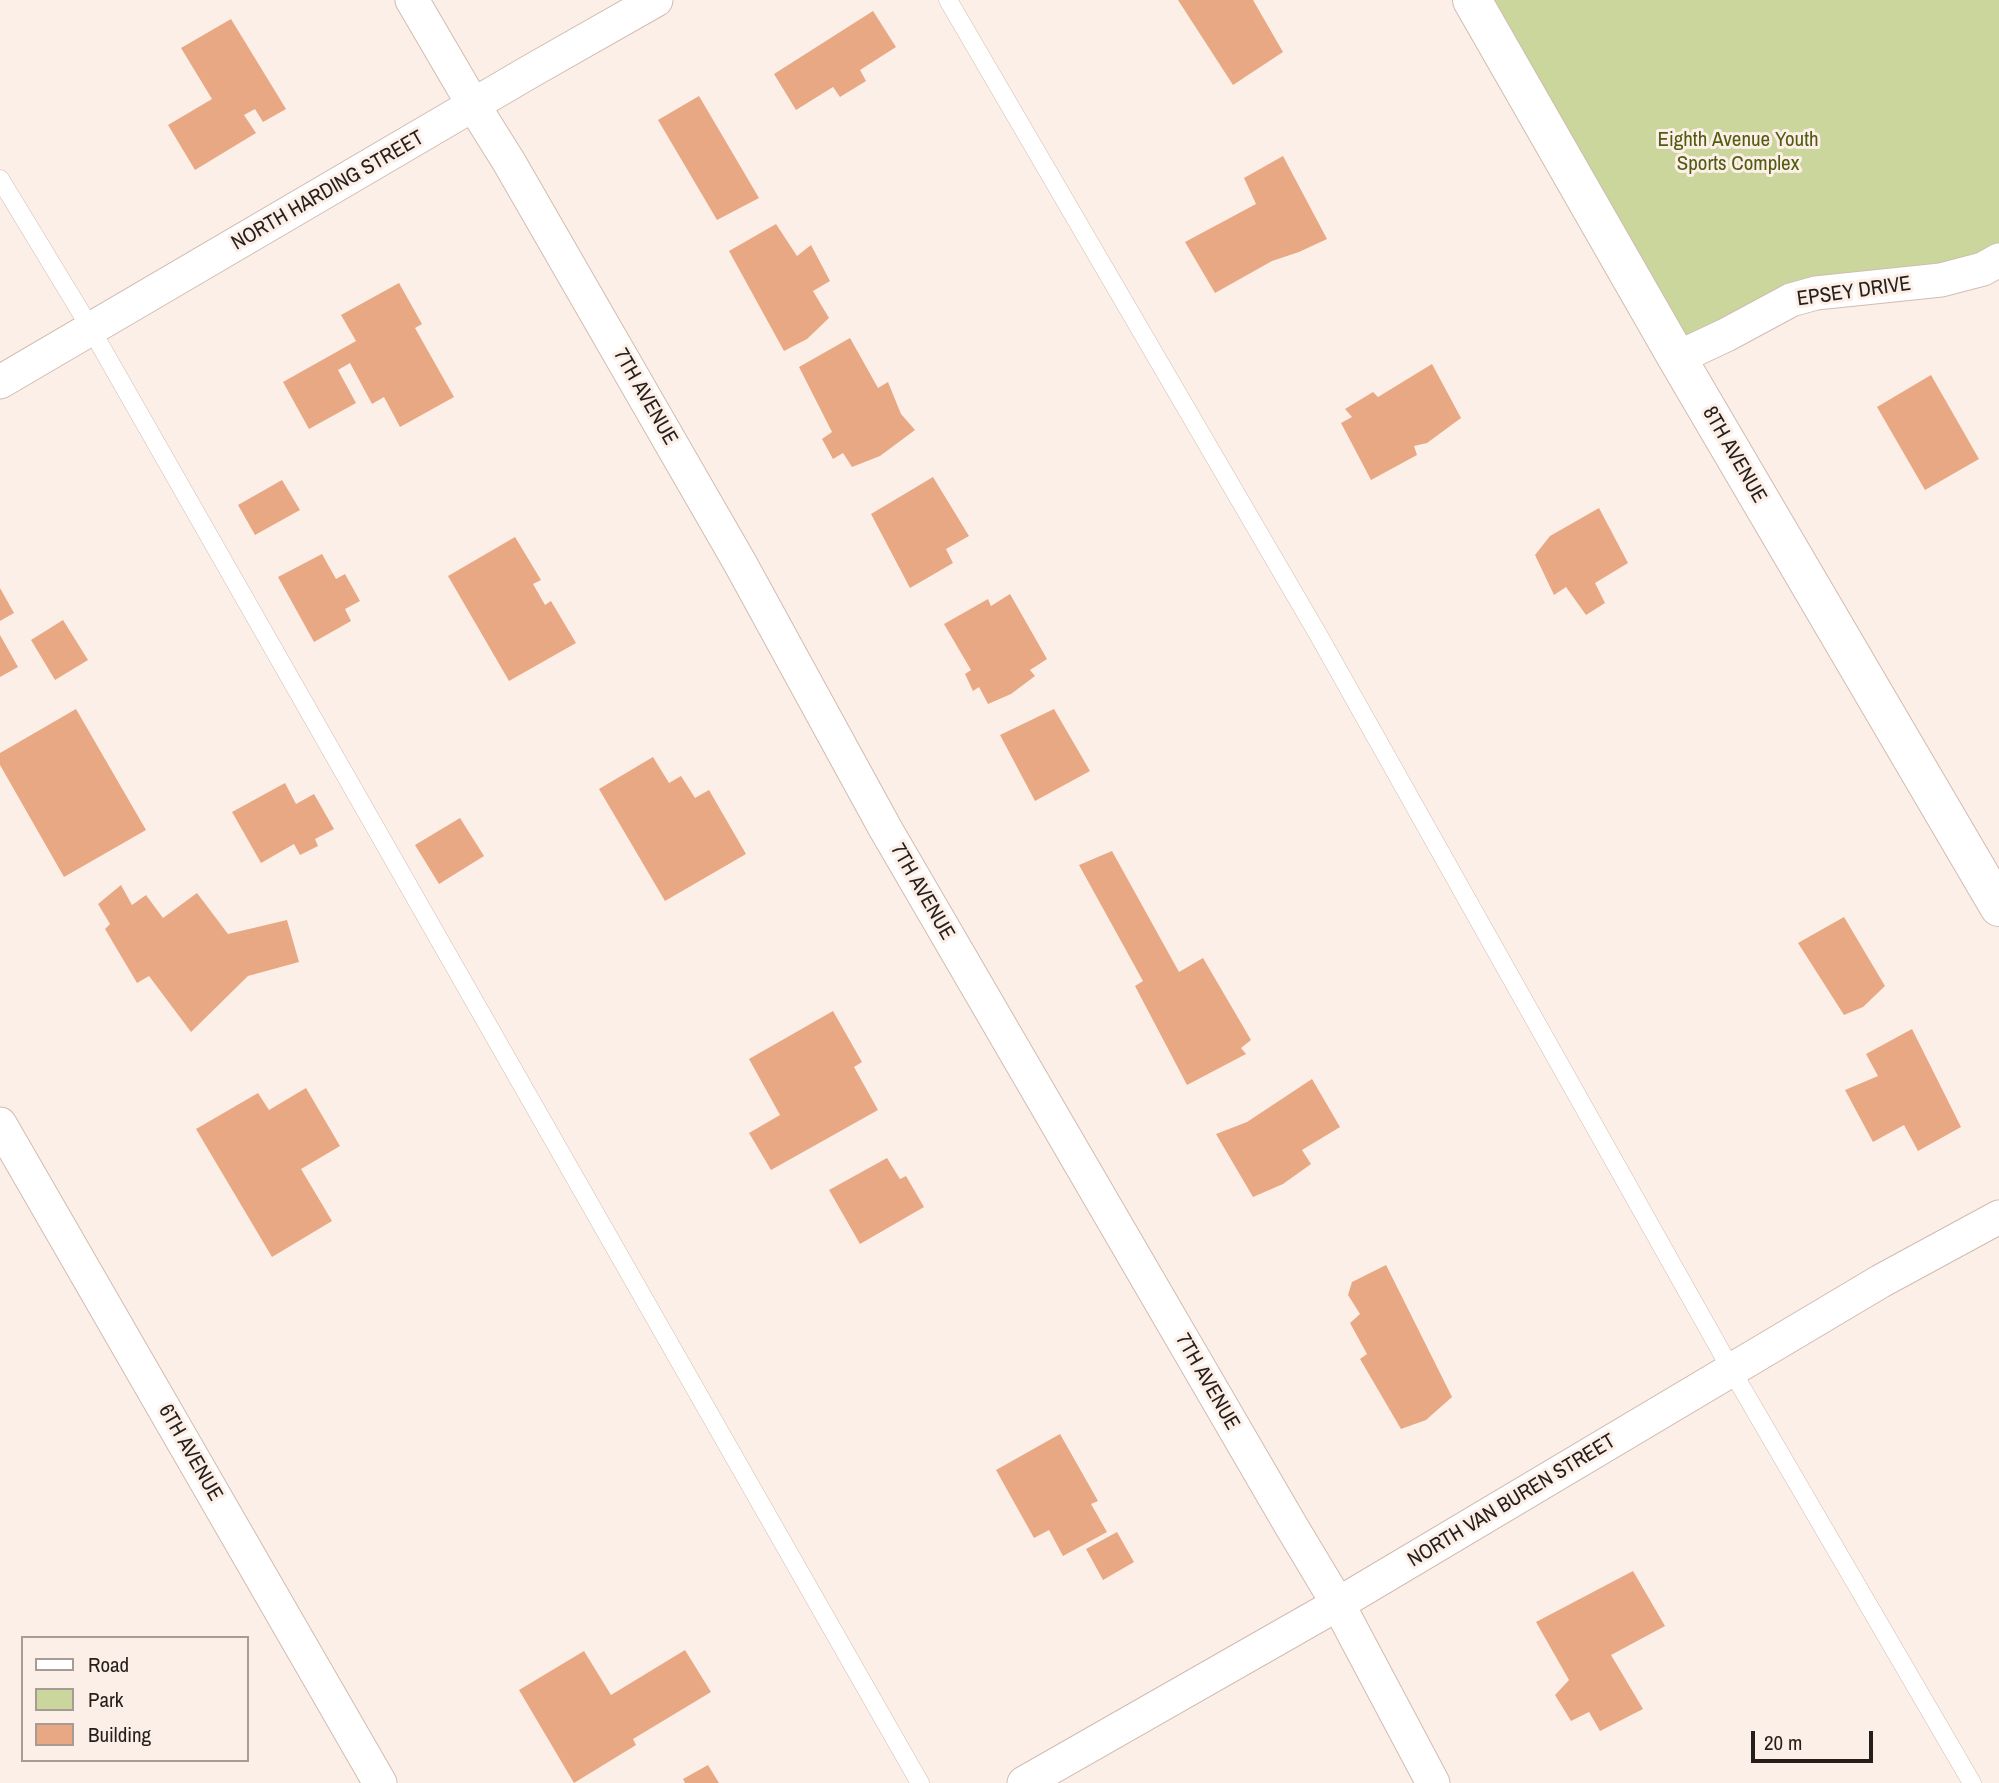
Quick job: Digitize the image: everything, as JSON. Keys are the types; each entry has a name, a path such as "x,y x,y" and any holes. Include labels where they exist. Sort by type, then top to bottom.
{"street":[{"name":"7TH AVENUE","path":"412,0 509,162 740,563 892,840 1338,1604 1433,1783"},
{"name":"NORTH HARDING STREET","path":"0,382 656,0"},
{"name":"8TH AVENUE","path":"1472,0 1677,358 1999,907"},
{"name":"EPSEY DRIVE","path":"1677,358 1791,300 1816,293 1941,280 1983,269 1999,260"},
{"name":"6TH AVENUE","path":"0,1124 380,1783"},
{"name":"NORTH VAN BUREN STREET","path":"1024,1783 1338,1604 1881,1281 1999,1217"}],"lane":[{"path":"948,0 1319,636 1732,1371 1972,1783"},
{"path":"0,179 91,329 920,1783"}],"green space":[{"name":"Eighth Avenue Youth Sports Complex","path":"1476,0 1999,0 1999,254 1807,291 1678,352"}],"building":[{"path":"1178,0 1253,0 1283,52 1233,85"},
{"path":"873,11 896,47 860,70 866,81 840,97 833,87 796,110 774,74"},
{"path":"231,19 286,109 263,122 255,109 244,115 256,133 195,170 168,125 212,99 181,48"},
{"path":"699,96 759,198 717,220 658,120"},
{"path":"1283,156 1327,239 1272,261 1215,293 1185,242 1256,204 1244,178"},
{"path":"776,224 797,256 811,245 830,281 813,291 829,318 807,339 784,351 729,251"},
{"path":"399,283 422,324 415,328 454,397 400,427 384,397 372,404 350,363 338,370 356,403 309,429 283,382 356,341 341,315"},
{"path":"850,338 878,388 888,382 901,414 915,430 880,456 852,467 843,453 833,459 822,439 832,432 799,367"},
{"path":"1432,364 1461,418 1427,443 1414,446 1417,455 1371,480 1341,423 1352,417 1345,409 1373,392 1378,397"},
{"path":"1931,375 1979,459 1925,490 1877,407"},
{"path":"933,477 969,536 946,549 953,563 910,588 871,514"},
{"path":"282,480 300,510 255,535 238,505"},
{"path":"1599,508 1628,563 1595,583 1605,603 1586,615 1566,587 1554,595 1535,555 1550,536"},
{"path":"515,537 541,580 533,584 545,605 551,601 576,643 509,681 448,576"},
{"path":"322,554 336,579 345,574 360,601 345,609 351,621 314,642 278,577"},
{"path":"0,588 14,613 0,621"},
{"path":"1010,594 1047,659 1030,670 1035,676 1011,694 988,704 979,687 973,691 965,674 971,670 944,624 988,599 991,606"},
{"path":"63,620 88,660 55,680 31,640"},
{"path":"0,635 18,667 0,677"},
{"path":"76,709 146,830 64,877 0,765 0,753"},
{"path":"1054,709 1090,771 1035,801 1000,735"},
{"path":"653,757 669,783 681,776 695,798 709,790 746,854 665,901 599,789"},
{"path":"285,783 296,804 314,794 334,829 315,839 318,846 300,855 294,844 261,863 232,812"},
{"path":"460,818 484,856 439,884 415,845"},
{"path":"1112,851 1179,972 1203,958 1251,1040 1241,1048 1246,1054 1187,1085 1135,986 1143,981 1079,865"},
{"path":"121,885 132,905 146,895 163,918 197,893 228,934 287,920 299,962 248,976 191,1032 149,976 137,983 105,929 110,924 98,904"},
{"path":"1844,917 1885,986 1863,1007 1844,1015 1798,943"},
{"path":"833,1011 862,1062 854,1067 878,1110 771,1170 749,1133 780,1115 749,1059"},
{"path":"1912,1029 1961,1127 1918,1151 1904,1125 1873,1142 1845,1090 1878,1076 1866,1054"},
{"path":"1312,1079 1340,1127 1302,1150 1311,1164 1283,1184 1253,1197 1216,1134 1247,1122"},
{"path":"306,1088 340,1146 301,1169 332,1221 272,1257 196,1129 258,1093 269,1110"},
{"path":"887,1158 900,1179 906,1176 924,1207 860,1244 829,1190"},
{"path":"1386,1265 1452,1397 1426,1420 1401,1429 1360,1359 1367,1354 1350,1323 1360,1314 1348,1295 1352,1282"},
{"path":"1060,1434 1098,1501 1091,1504 1107,1532 1063,1556 1049,1530 1034,1538 996,1470"},
{"path":"1117,1532 1134,1562 1103,1580 1086,1549"},
{"path":"1633,1571 1665,1626 1611,1655 1643,1709 1600,1731 1589,1712 1571,1721 1555,1695 1569,1680 1536,1622"},
{"path":"685,1650 711,1692 633,1739 636,1745 574,1783 519,1690 584,1651 611,1695"},
{"path":"708,1765 719,1783 685,1783 683,1779"}]}
